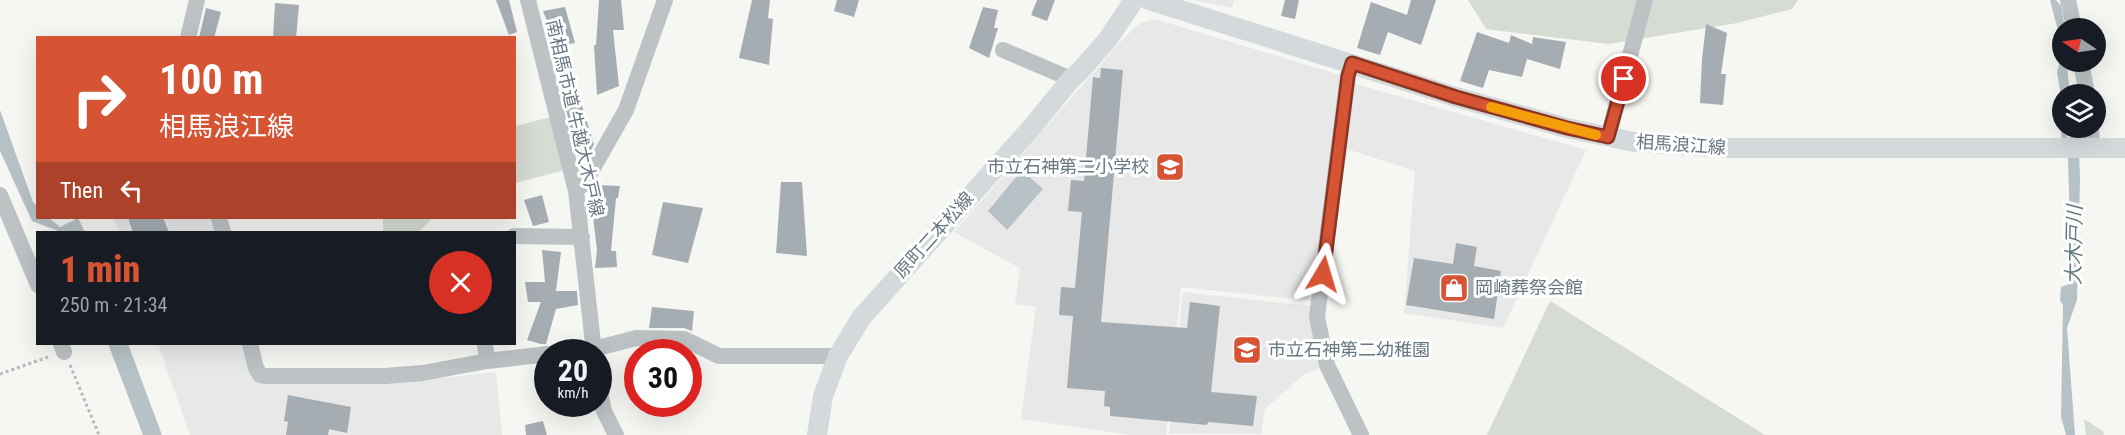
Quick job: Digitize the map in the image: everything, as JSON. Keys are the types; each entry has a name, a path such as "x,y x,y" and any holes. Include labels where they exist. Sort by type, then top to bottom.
{"main road":[{"name":"原町二本松線","path":"817,435 823,396 838,356 849,336 873,303 1033,126 1071,79 1108,39 1134,0"},
{"name":"相馬浪江線","path":"1149,0 1456,97 1608,137 1667,145 1727,148 2125,148"}],"street":[{"path":"188,36 196,0"},
{"name":"南相馬市道 牛越大木戸線","path":"528,0 576,191 593,339"},
{"path":"576,191 585,182 626,110 665,0"},
{"path":"1608,137 1645,0"},
{"path":"2068,0 2072,18"},
{"path":"1003,50 1071,79"},
{"path":"1352,63 1348,76 1317,318 1327,366 1361,435"},
{"path":"2088,148 2090,138"},
{"path":"0,195 36,280"},
{"path":"516,236 582,237"},
{"path":"612,345 636,338 684,339 719,356 838,356"},
{"path":"250,345 256,368 260,375 265,376 386,376 423,373 487,361 534,356"},
{"path":"485,345 487,361"},
{"path":"607,417 616,435"}],"path":[{"path":"0,374 62,348 99,435"}],"shaded area":[{"path":"1194,0 1234,0 1232,8"},
{"path":"1468,0 1798,0 1792,9 1737,23 1609,44 1486,29"},
{"name":"市立石神第二小学校","path":"1155,19 1340,75 1313,301 1181,287 1166,435 1130,435 1021,419 1036,307 1015,304 1020,268 954,232 1124,38 1140,23"},
{"path":"1352,83 1586,150 1503,328 1404,313 1415,171 1344,148"},
{"path":"551,117 565,170 516,183 516,126"},
{"path":"113,219 216,219 220,231 119,231"},
{"path":"383,219 431,219 420,231 383,231"},
{"name":"市立石神第二幼稚園","path":"1183,292 1311,306 1321,367 1303,375 1265,409 1261,434 1169,434"},
{"path":"1550,301 1765,435 1487,435"},
{"path":"158,345 247,345 256,381 434,379 496,372 502,435 190,435"},
{"path":"2084,419 2103,431 2104,435 2086,435"}],"water":[{"path":"2050,0 2056,0 2061,6 2063,18 2055,18"},
{"path":"2057,72 2068,72 2069,84 2059,84"},
{"path":"0,110 36,205 36,219 50,219 60,227 78,219 84,231 58,231 32,221 0,151"},
{"name":"大木戸川","path":"2062,138 2068,138 2068,140 2078,138 2080,178 2077,300 2067,328 2075,435 2066,435 2061,417 2063,305 2060,301 2061,287 2072,283 2068,160"},
{"path":"1022,170 1043,189 1007,230 988,211"},
{"path":"108,345 128,345 162,435 143,435"}],"building":[{"path":"496,0 509,0 517,32 509,35"},
{"path":"599,0 621,0 624,30 613,30 619,86 597,95 594,45 596,45"},
{"path":"752,0 770,0 768,18 773,19 769,65 739,58"},
{"path":"837,0 859,0 854,17 834,11"},
{"path":"1037,0 1055,0 1047,21 1031,15"},
{"path":"1285,0 1299,0 1295,19 1281,16"},
{"path":"1411,0 1436,0 1421,45 1388,32 1380,55 1357,48 1371,2 1407,15"},
{"path":"275,3 299,5 296,36 273,36"},
{"path":"565,7 575,43 557,46 543,11"},
{"path":"983,7 998,10 994,28 998,28 989,58 969,48"},
{"path":"206,8 221,12 215,36 199,36"},
{"path":"1706,24 1727,33 1721,74 1726,74 1723,105 1700,103"},
{"path":"1477,32 1509,43 1511,35 1532,44 1533,37 1566,42 1560,69 1527,59 1522,77 1489,70 1483,88 1460,81"},
{"path":"569,64 594,144 589,155 578,157 555,66"},
{"path":"1101,68 1123,70 1101,322 1187,328 1190,302 1220,306 1211,392 1257,396 1253,426 1208,422 1207,425 1110,416 1110,407 1104,406 1105,391 1067,388 1073,316 1059,315 1061,287 1075,288 1082,212 1068,211 1071,180 1084,181 1093,77 1100,78"},
{"path":"781,182 802,182 807,256 776,253"},
{"path":"596,185 620,186 618,198 616,198 611,251 616,251 617,267 595,268 597,250 591,200"},
{"path":"542,195 549,222 533,226 524,200"},
{"path":"663,202 703,208 688,263 652,255"},
{"path":"128,219 163,219 169,231 133,231"},
{"name":"岡崎葬祭会館","path":"1456,243 1477,247 1474,266 1501,271 1494,319 1406,305 1414,258 1453,264"},
{"path":"542,250 561,252 556,291 577,291 578,305 556,309 547,339 534,339 534,342 527,340 541,302 528,302 525,282 545,282"},
{"path":"652,307 694,311 692,331 684,328 649,328"},
{"path":"288,395 351,407 347,433 329,429 328,435 286,435 288,422 284,421"},
{"path":"543,421 547,435 526,435 525,425"}],"slow traffic":[{"path":"1491,107 1596,135"}],"place":[{"name":"市立石神第二小学校","path":"1170,167"},
{"name":"岡崎葬祭会館","path":"1454,288"},
{"name":"市立石神第二幼稚園","path":"1247,350"}],"route":[{"path":"1323,274 1348,76 1352,63 1456,97 1608,137 1624,79"}]}
